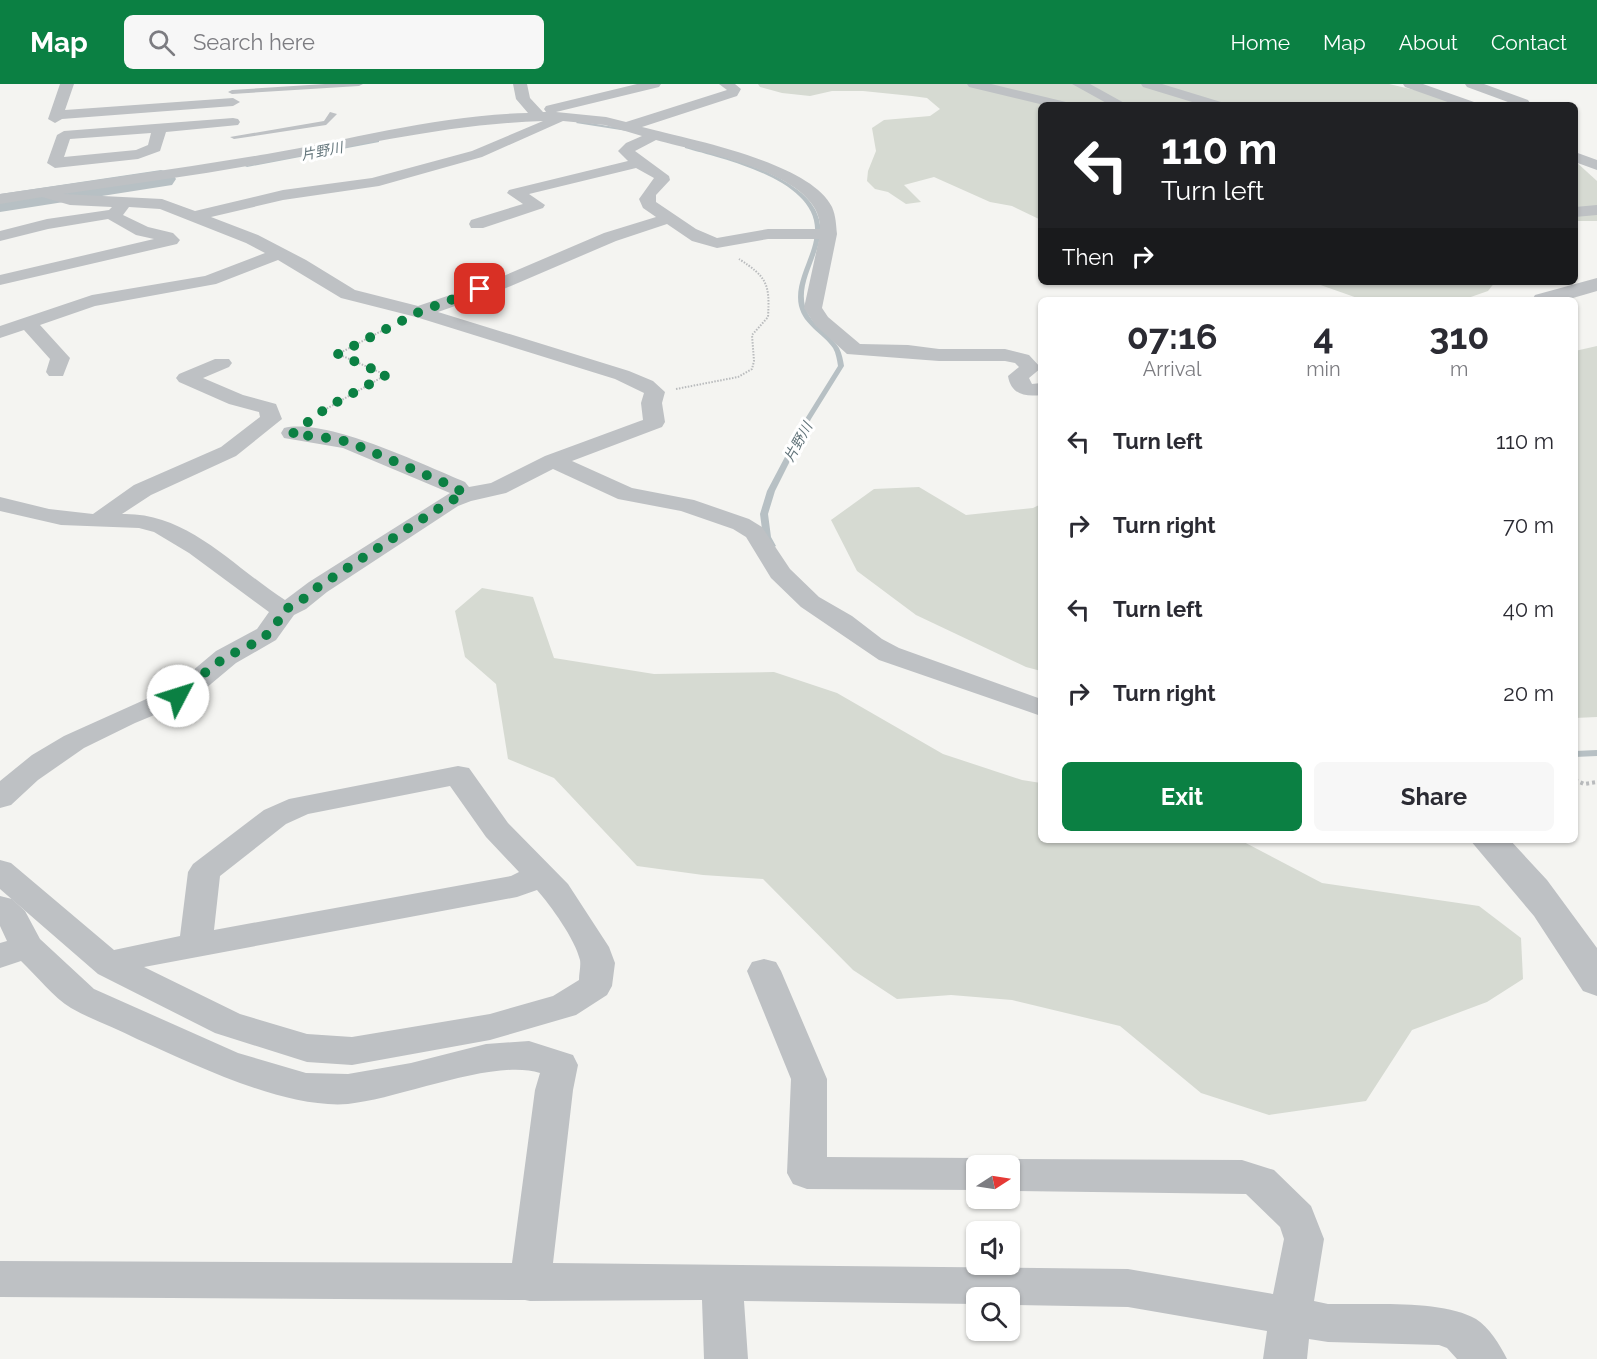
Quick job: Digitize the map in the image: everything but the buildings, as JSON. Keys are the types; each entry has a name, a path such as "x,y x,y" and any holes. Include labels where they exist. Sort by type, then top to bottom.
{"street":[{"path":"67,84 55,117 232,93 234,130 229,147 201,168"},
{"path":"520,84 523,99 539,116"},
{"path":"539,116 560,106 654,84"},
{"path":"629,126 732,93 734,89 726,84"},
{"path":"974,84 1049,102"},
{"path":"1079,84 1115,102"},
{"path":"1148,84 1206,102"},
{"path":"1410,84 1461,102"},
{"path":"1472,84 1520,102"},
{"path":"1469,102 1502,95"},
{"path":"0,207 432,125 492,118 539,116 606,121 736,156 786,175 818,197 829,216 822,233 813,308 822,324 843,337 854,350 908,351 939,355 1005,355 1023,359 1031,368 1018,376 1020,386 1029,390 1038,389"},
{"path":"194,216 283,195 374,183 477,154 559,119"},
{"path":"159,128 155,148 138,154 55,163 64,135 159,128 234,130"},
{"path":"650,132 652,135 648,140 629,147 626,151 661,176 662,180 649,194 647,199 649,205 700,237 717,243 768,234 822,233"},
{"path":"1578,158 1597,165"},
{"path":"477,224 537,205 515,193 639,162"},
{"path":"0,199 53,196 121,207"},
{"path":"0,236 121,207 162,204 227,228 280,254 348,294 419,312 622,375 646,385 655,392 651,398 654,422 648,426 553,461 498,488 464,495 450,501 318,587 297,604 283,610 279,622 269,635 216,663 178,696 164,704 128,716 76,740 16,781 0,798"},
{"path":"0,280 171,240 134,228 115,217 121,207"},
{"path":"1578,212 1597,210"},
{"path":"419,312 500,284 610,237 669,218"},
{"path":"0,332 92,301 210,280 260,259 280,254"},
{"path":"1554,297 1597,284"},
{"path":"28,323 60,358 56,372"},
{"path":"1005,355 1038,347"},
{"path":"99,521 117,504 159,480 224,454 271,419 269,408 236,400 186,378 222,363"},
{"path":"292,434 337,439 351,443 457,488 464,495"},
{"path":"553,461 626,494 686,505 741,524 754,532 784,578 810,602 843,622 873,645 890,654 1038,707"},
{"path":"0,504 50,518 145,522 167,530 214,559 270,603 283,610"},
{"path":"0,871 110,965 228,1024 307,1048 352,1051 490,1028 564,1006 595,986 598,963 592,947 557,892 497,830 458,775 300,806 275,817 204,872 196,946"},
{"path":"1491,843 1508,858 1574,943 1597,981"},
{"path":"110,965 127,958 517,886 540,876"},
{"path":"0,907 13,919 14,952 82,998 227,1064 306,1088 348,1089 411,1077 486,1058 529,1055 560,1065 554,1090 530,1282"},
{"path":"764,971 809,1079 807,1173 966,1174"},
{"path":"1020,1174 1242,1176 1260,1182 1298,1218 1304,1239 1290,1317 1286,1359"},
{"path":"0,1279 722,1282 1128,1288 1328,1323 1439,1326 1461,1333 1485,1359"},
{"path":"722,1282 726,1359"}],"lane":[{"path":"232,93 359,84"},
{"path":"234,130 326,123 333,114"}],"path":[{"path":"655,392 738,377 752,369 754,361 752,335 768,317 769,284 765,277 717,243"},
{"path":"292,434 328,407 386,375 338,354 419,312"},
{"path":"1578,781 1584,784 1597,782"}],"shaded area":[{"path":"758,84 1389,84 1432,94 1454,102 1038,102 1038,219 1012,206 990,202 934,177 904,185 921,202 906,204 888,192 875,189 867,181 868,171 876,151 872,128 884,120 930,116 940,109 927,98 863,91 832,91 810,96 782,93 760,87"},
{"path":"1578,164 1597,181 1597,221 1578,221"},
{"path":"1320,285 1493,285 1488,291 1471,297 1354,297"},
{"path":"1597,346 1597,717 1578,718 1578,350"},
{"path":"919,487 966,515 1033,508 1038,506 1038,670 1026,667 916,615 857,571 831,520 874,489"},
{"path":"482,588 533,597 554,658 654,674 774,672 837,693 943,754 1022,780 1038,783 1038,843 1246,843 1322,883 1479,906 1521,938 1523,979 1487,1002 1412,1030 1366,1101 1269,1115 1201,1093 1120,1026 1012,1000 951,995 897,999 853,970 763,879 703,875 637,866 554,778 508,759 496,684 465,657 455,611"}],"waterway":[{"name":"片野川","path":"578,122 627,130"},
{"name":"片野川","path":"247,166 377,141"},
{"name":"片野川","path":"687,147 744,165 785,183 801,195 813,209 818,226 816,242 802,289 802,306 809,320 836,348 841,366 808,419 771,491 764,514 767,537 772,546"},
{"name":"片野川","path":"0,203 161,179"},
{"name":"片野川","path":"1578,754 1597,753"}],"route":[{"path":"178,696 216,663 269,635 279,622 283,610 297,604 318,587 450,501 464,495 457,488 351,443 337,439 292,434 328,407 386,375 338,354 419,312 480,289"}]}
